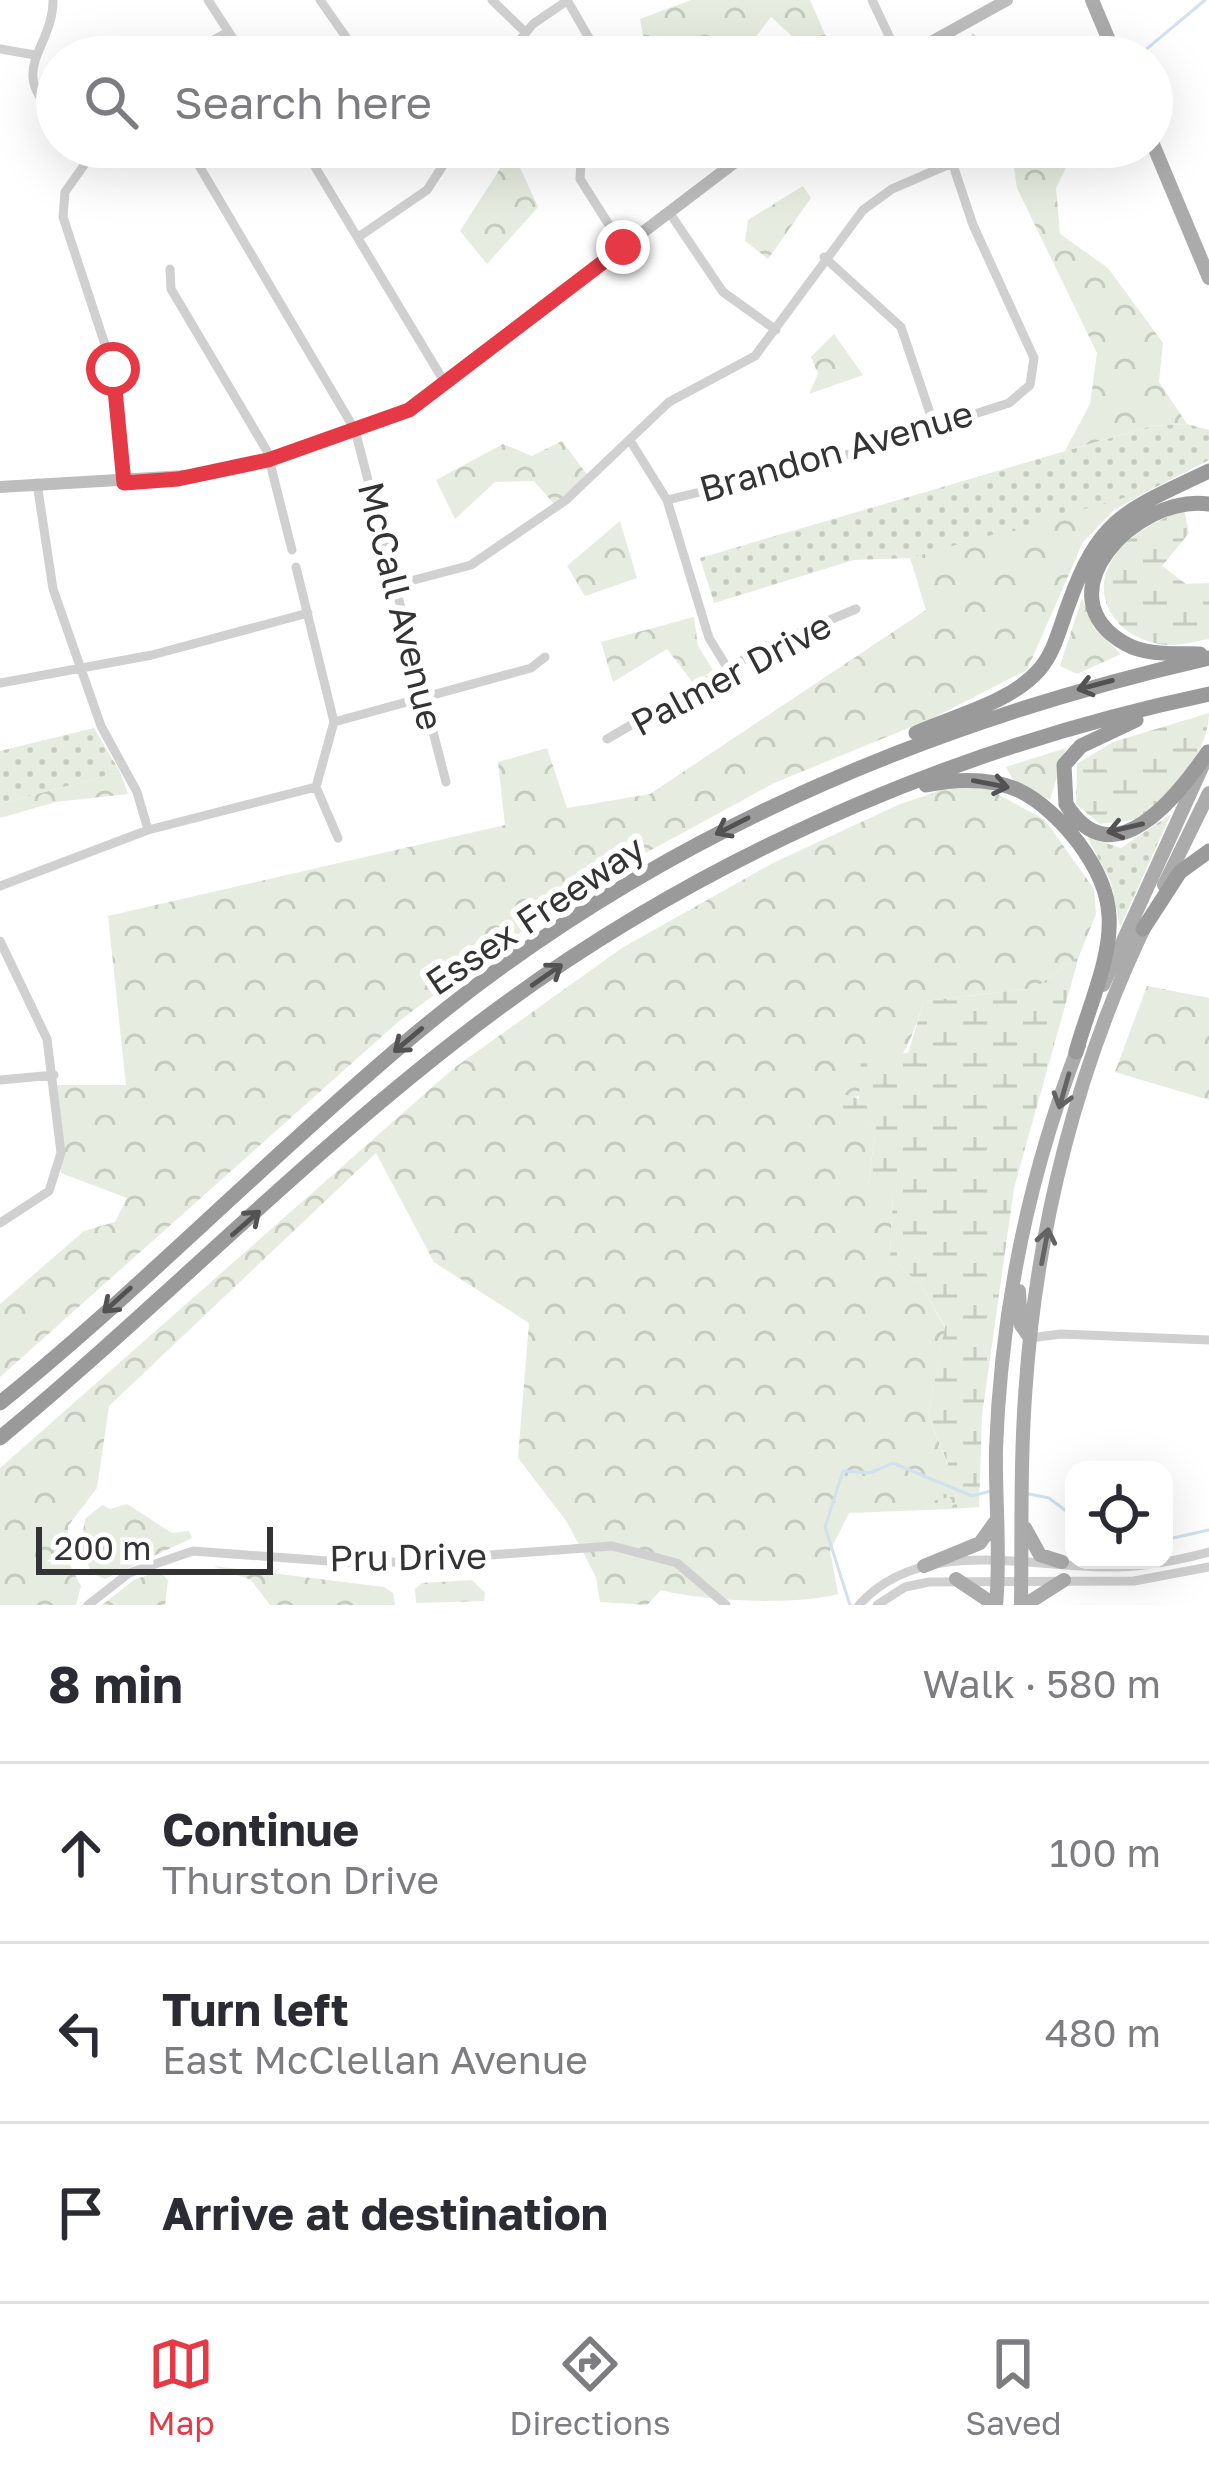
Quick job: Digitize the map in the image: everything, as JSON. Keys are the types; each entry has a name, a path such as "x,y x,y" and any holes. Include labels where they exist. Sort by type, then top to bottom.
{"highway":[{"path":"796,794 1028,681 1051,654 1083,563 1102,532 1143,500 1209,471"},
{"path":"1209,504 1171,506 1140,520 1108,549 1093,584 1099,615 1127,645 1209,656"},
{"name":"Essex Freeway","path":"0,1403 332,1106 465,995 634,880 796,794 1026,704 1209,656"},
{"name":"Essex Freeway","path":"0,1438 456,1040 559,966 650,909 837,814 961,763 1066,728 1209,694"},
{"path":"1188,698 1105,733 1072,753 1062,775 1066,804 1093,830 1130,830 1172,802 1209,751"},
{"path":"837,814 911,788 959,780 1019,791 1049,813 1088,858 1109,912 1109,932 1076,1052"},
{"path":"1143,929 1180,872 1209,850"}],"main road":[{"path":"1092,0 1107,36"},
{"path":"1163,168 1209,278"},
{"path":"956,1579 995,1605 1008,1306 1039,1174 1076,1052 1209,751"},
{"path":"1064,1580 1023,1605 1023,1492 1034,1315 1086,1073 1104,1016 1209,793"},
{"path":"1030,1337 1021,1325 1018,1294 1039,1174"},
{"path":"924,1566 980,1543 997,1517"},
{"path":"1022,1523 1040,1555 1062,1562"}],"street":[{"path":"41,36 53,0"},
{"path":"208,0 231,36"},
{"path":"320,0 345,36"},
{"path":"491,0 525,32"},
{"path":"522,36 568,0 588,36"},
{"path":"872,0 891,36"},
{"path":"941,36 1007,0"},
{"path":"221,36 228,32"},
{"path":"0,49 34,55"},
{"path":"36,49 36,95"},
{"path":"81,168 64,192 63,218 113,369 124,483"},
{"name":"McCall Avenue","path":"200,168 355,430 446,782"},
{"path":"316,168 445,383"},
{"path":"360,236 427,190 441,168"},
{"path":"581,168 580,179 623,247"},
{"path":"0,487 178,479 268,460 409,410 727,168"},
{"path":"395,585 487,556 566,500 669,402 691,386 742,366 776,330 824,257 877,200 944,168"},
{"name":"Brandon Avenue","path":"667,500 824,463 1017,398 1035,369 1022,322 973,225 953,168"},
{"path":"669,212 723,292 776,330"},
{"path":"824,257 869,292 902,327 934,425"},
{"path":"170,269 170,289 268,460 292,550"},
{"path":"631,442 667,500 710,638 728,669"},
{"path":"37,484 53,589 100,726 136,792 148,830"},
{"path":"296,567 334,722 316,787 338,838"},
{"name":"Palmer Drive","path":"607,739 767,646 856,609"},
{"path":"0,683 83,669 308,613"},
{"path":"334,722 531,668 545,657"},
{"path":"0,886 148,830 316,787"},
{"path":"0,941 42,1023 61,1137 57,1175 42,1198 0,1223"},
{"path":"0,1080 54,1075"},
{"path":"1034,1315 1061,1334"},
{"path":"1030,1337 1209,1340"},
{"name":"Pru Drive","path":"88,1605 129,1573 193,1551 401,1563 612,1546 677,1564 726,1605"},
{"path":"1022,1571 1062,1562 1118,1567 1173,1562 1209,1552"},
{"path":"859,1605 884,1580 924,1566 1022,1571 1064,1580 1134,1581 1209,1567"},
{"path":"878,1605 905,1587 998,1570"}],"green space":[{"path":"691,0 810,0 826,36 792,36 771,17 756,36 643,36 640,19"},
{"path":"500,168 520,168 538,207 487,264 460,231"},
{"path":"1014,168 1066,168 1056,188 1060,234 1108,268 1163,343 1159,382 1187,424 1151,426 1065,451 1090,404 1097,353 1017,188"},
{"path":"803,186 811,198 768,259 745,241 748,220"},
{"path":"834,334 863,375 809,394 818,374 811,357"},
{"path":"1187,424 1209,430 1209,460 1148,491 910,558 854,560 714,603 700,558 1151,426"},
{"path":"562,441 588,476 554,504 534,481 495,482 455,519 436,480 503,444 532,456"},
{"path":"1148,491 1114,510 1083,542 1027,670 933,718 774,783 609,873 487,955 398,1022 0,1377 0,1304 84,1231 115,1222 127,1198 61,1173 51,1085 126,1085 108,916 505,825 498,762 547,748 567,808 650,794 926,610 910,558"},
{"path":"1184,509 1189,533 1162,566 1186,584 1209,583 1209,639 1154,643 1114,618 1104,589 1106,573 1128,541"},
{"path":"620,521 637,578 585,596 567,566"},
{"path":"1082,598 1094,628 1121,654 1077,674 1060,666"},
{"path":"694,617 698,646 713,670 694,684 667,649 613,682 601,642"},
{"path":"1209,713 1203,741 1188,770 1146,815 1100,824 1076,804 1077,764 1113,742"},
{"path":"94,728 120,772 0,804 0,751"},
{"path":"1066,748 1050,800 1013,780 1006,767"},
{"path":"120,772 128,794 56,802 0,818 0,804"},
{"path":"985,787 1045,820 1094,889 1096,914 1079,956 1035,988 924,1001 902,1056 879,1083 846,1101 825,1106 876,1126 868,1185 893,1194 890,1257 921,1285 945,1328 928,1415 948,1465 934,1500 959,1495 951,1509 849,1513 830,1551 838,1594 751,1601 661,1590 647,1605 600,1602 596,1577 567,1522 518,1458 529,1323 434,1262 376,1153 109,1406 97,1488 68,1526 69,1563 81,1586 76,1605 0,1605 0,1468 454,1068 622,948 773,863 898,805 941,790"},
{"path":"1171,814 1120,927 1111,882 1087,837 1121,848"},
{"path":"1079,956 1014,1188 982,1415 979,1507 951,1509 958,1495 933,1501 948,1464 928,1415 945,1327 921,1285 890,1257 893,1195 868,1186 876,1126 824,1106 840,1093 859,1099 861,1057 908,1053 924,1001 1035,988"},
{"path":"1147,986 1209,998 1209,1100 1115,1072"},
{"path":"127,1504 172,1533 189,1531 192,1538 105,1579 91,1573 81,1545 85,1519 102,1505 110,1509"},
{"path":"213,1566 384,1587 393,1593 395,1605 270,1605 251,1580"},
{"path":"159,1571 168,1580 165,1605 102,1605 134,1580"},
{"path":"472,1580 485,1593 484,1601 416,1603 415,1589 422,1583"}],"waterway":[{"path":"1162,36 1205,0"},
{"path":"850,1605 825,1527 843,1471 870,1473 893,1463 972,1496 991,1491"},
{"path":"1024,1493 1049,1498 1065,1510"},
{"path":"1173,1538 1209,1530"}],"route":[{"path":"113,369 124,483 178,479 268,460 409,410 623,247"}]}
